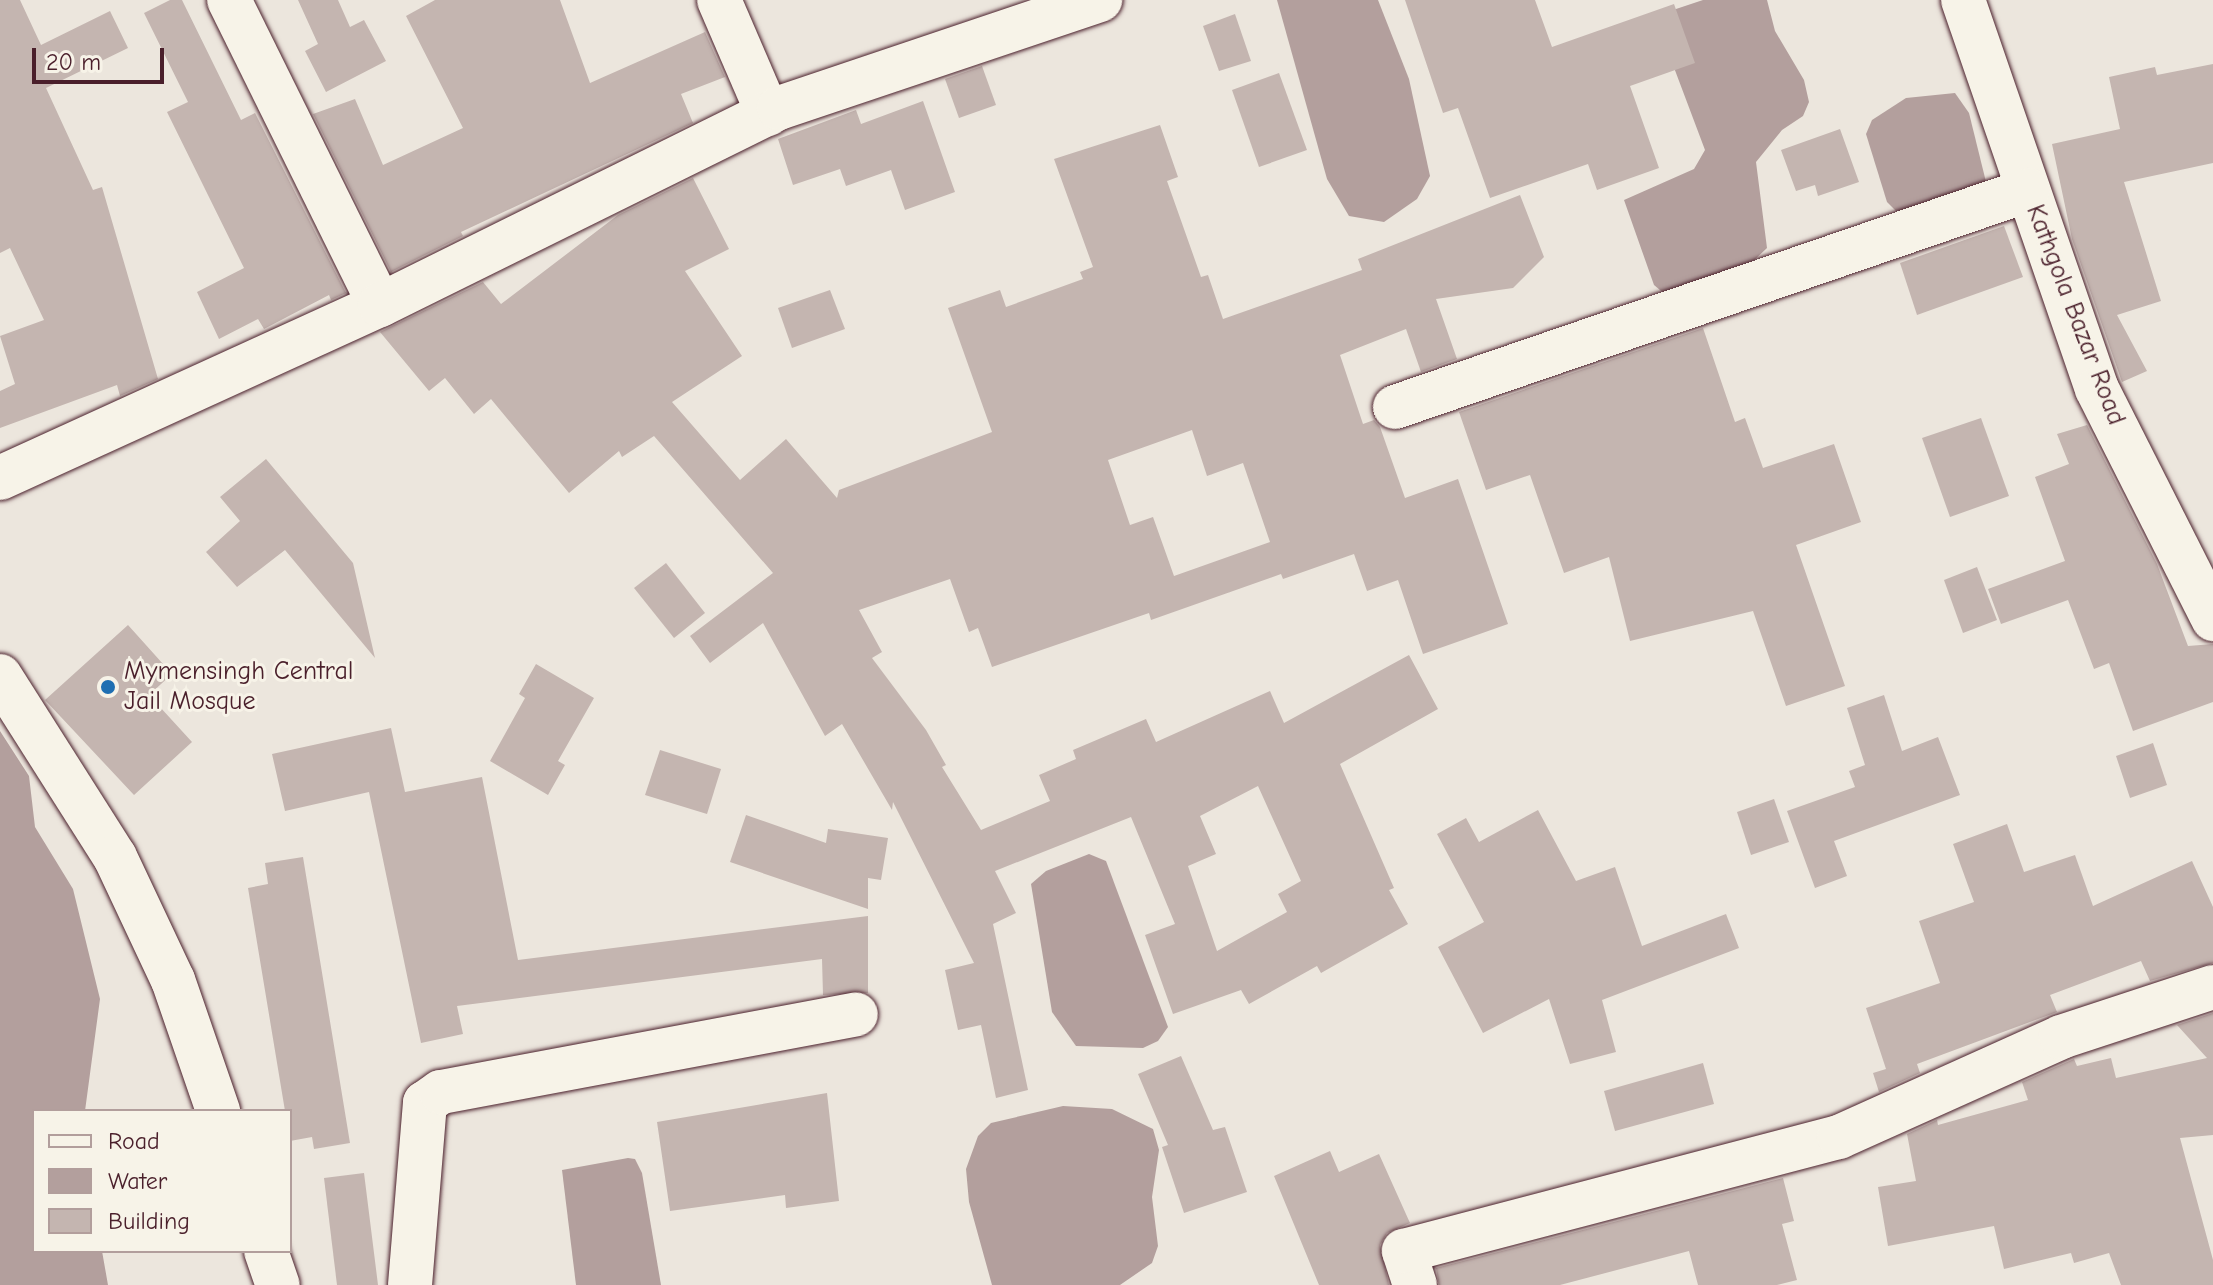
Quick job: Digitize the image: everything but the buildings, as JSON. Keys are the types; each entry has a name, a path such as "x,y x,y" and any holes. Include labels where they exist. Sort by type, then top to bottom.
{"street":[{"path":"229,0 380,305"},
{"path":"719,0 768,114"},
{"path":"0,478 380,305 768,114 1100,0"},
{"name":"Kathgola Bazar Road","path":"1963,0 2097,389 2213,619"},
{"path":"1395,407 2028,190"},
{"path":"0,676 115,857 173,980 217,1109"},
{"path":"1415,1285 1404,1251 1839,1137 2061,1037 2213,987"},
{"path":"410,1285 425,1103 441,1092 856,1014"},
{"path":"267,1253 278,1285"}],"water":[{"path":"1277,0 1378,0 1409,79 1430,176 1417,199 1384,222 1349,216 1327,179"},
{"path":"1703,0 1767,0 1775,31 1804,80 1809,102 1803,116 1782,130 1756,162 1767,248 1748,266 1666,295 1654,285 1624,200 1694,169 1705,150 1673,65 1664,13"},
{"path":"1955,93 1969,113 1987,186 1899,214 1887,202 1866,134 1872,120 1906,98"},
{"path":"0,731 29,776 35,827 73,889 100,999 85,1109 32,1109 32,1253 102,1253 108,1285 0,1285"},
{"path":"1089,854 1106,861 1168,1027 1158,1041 1143,1048 1076,1046 1052,1012 1031,884 1046,871"},
{"path":"1063,1106 1112,1109 1153,1129 1159,1150 1152,1197 1158,1246 1152,1263 1120,1285 992,1285 969,1202 966,1169 978,1136 991,1123"},
{"path":"635,1159 642,1173 661,1285 576,1285 562,1170"}],"place":[{"name":"Mymensingh Central Jail Mosque","path":"108,687"}]}
